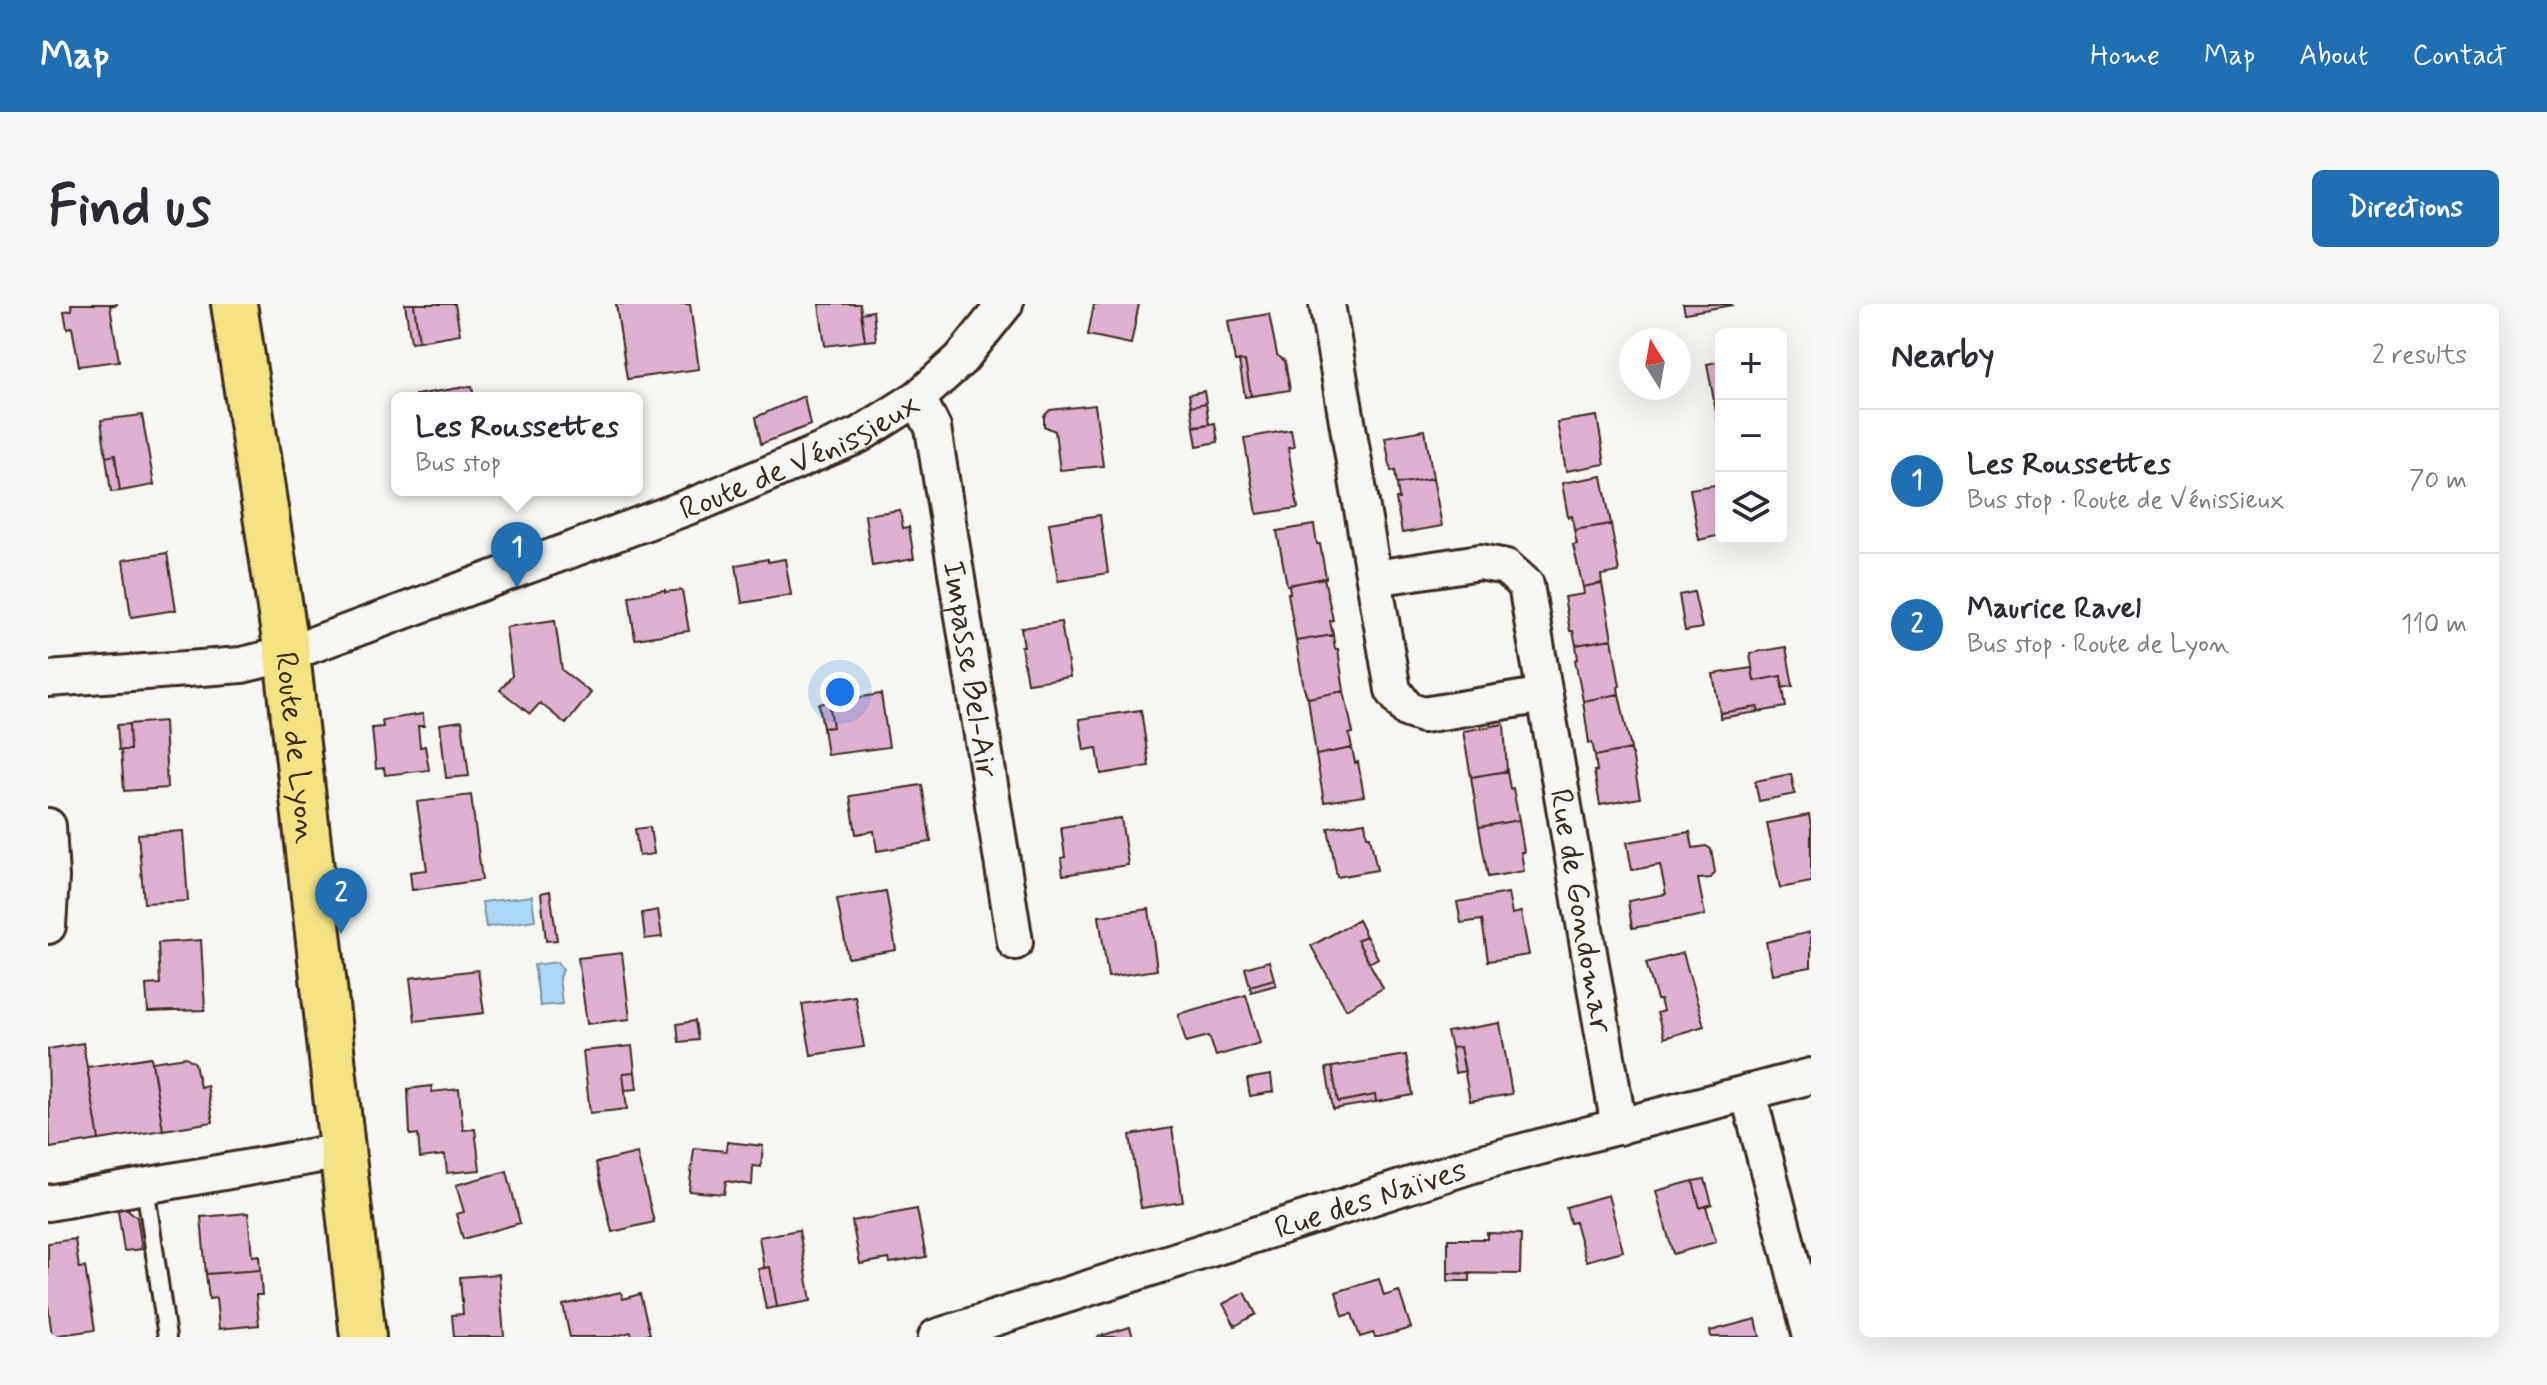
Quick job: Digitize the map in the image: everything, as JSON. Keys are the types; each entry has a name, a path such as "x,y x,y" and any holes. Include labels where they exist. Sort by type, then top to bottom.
{"main road":[{"name":"Route de Lyon","path":"234,304 287,654 363,1337"}],"street":[{"name":"Route de Vénissieux","path":"48,679 242,665 287,654 704,501 859,435 918,398 961,359 1005,304"},
{"path":"1327,304 1393,690 1408,710 1423,715 1545,695"},
{"name":"Impasse Bel-Air","path":"918,398 933,428 1015,942"},
{"name":"Rue de Gondomar","path":"1375,578 1480,562 1506,567 1526,585 1619,1127"},
{"path":"48,826 51,878 48,926"},
{"name":"Rue des Naïves","path":"936,1337 1482,1162 1811,1076"},
{"path":"1748,1092 1811,1337"},
{"path":"48,1203 342,1151"}],"lane":[{"path":"145,1186 167,1337"}],"water":[{"path":"532,896 535,920 486,927 482,902"},
{"path":"557,962 563,970 559,977 562,1004 540,1006 534,965"}],"building":[{"path":"71,304 118,304 110,306 119,361 79,366 72,327 67,328 64,311 72,310"},
{"path":"405,304 414,304 419,341 411,342"},
{"path":"414,304 455,304 460,334 419,341"},
{"path":"616,304 690,304 699,369 627,379"},
{"path":"819,304 860,304 865,341 825,346"},
{"path":"1094,304 1139,304 1131,344 1088,335"},
{"path":"1683,304 1731,304 1732,305 1685,313"},
{"path":"873,311 876,340 865,341 861,313"},
{"path":"1269,314 1277,355 1285,361 1290,390 1251,396 1245,361 1235,362 1228,321"},
{"path":"1239,361 1245,361 1251,396 1245,397"},
{"path":"1715,362 1715,406 1707,364"},
{"path":"472,386 473,392 434,392"},
{"path":"1204,391 1206,403 1191,406 1189,394"},
{"path":"804,396 810,425 761,444 756,417"},
{"path":"1206,403 1209,424 1194,426 1191,406"},
{"path":"1095,405 1103,466 1060,470 1055,431 1044,426 1044,416 1050,410"},
{"path":"142,415 154,485 120,491 115,455 106,457 101,420"},
{"path":"1597,416 1605,464 1566,471 1557,422"},
{"path":"1215,423 1218,442 1197,446 1194,427"},
{"path":"1291,430 1294,447 1288,448 1298,508 1257,514 1244,438"},
{"path":"1425,430 1433,478 1397,484 1395,470 1391,471 1385,437"},
{"path":"115,455 120,491 111,492 106,457"},
{"path":"1602,476 1611,524 1574,530 1572,516 1568,517 1562,483"},
{"path":"1433,478 1442,526 1402,533 1396,499 1399,499 1397,484"},
{"path":"1715,485 1715,536 1699,540 1690,489"},
{"path":"900,510 903,528 909,527 914,559 872,566 865,515"},
{"path":"1100,515 1108,573 1058,581 1049,523"},
{"path":"1611,524 1619,572 1601,575 1602,583 1583,587 1573,545 1577,544 1574,530"},
{"path":"1314,525 1326,578 1287,585 1277,531"},
{"path":"167,553 176,610 131,617 123,560"},
{"path":"768,559 768,562 785,559 791,595 742,603 736,565"},
{"path":"1324,578 1333,635 1296,641 1289,585"},
{"path":"1602,583 1612,639 1576,645 1573,631 1570,631 1564,597 1584,594 1583,587"},
{"path":"682,590 689,631 635,639 629,596"},
{"path":"1694,592 1702,628 1685,631 1679,595"},
{"path":"555,620 562,670 591,693 566,724 540,703 530,714 500,690 512,676 506,627"},
{"path":"1061,622 1070,677 1027,683 1021,628"},
{"path":"1333,635 1344,691 1308,698 1296,641"},
{"path":"1612,639 1619,694 1583,701 1575,660 1578,659 1576,645"},
{"path":"1786,647 1793,686 1782,688 1781,676 1754,681 1750,653"},
{"path":"1752,668 1754,681 1781,676 1786,707 1758,712 1758,707 1720,713 1713,674"},
{"path":"1344,691 1353,733 1349,734 1352,748 1316,755 1308,698"},
{"path":"881,694 889,747 827,755 823,728 833,727 829,702"},
{"path":"1619,694 1631,749 1595,756 1592,742 1589,743 1583,701"},
{"path":"829,702 833,727 823,728 819,704"},
{"path":"1758,707 1758,712 1720,718 1720,713"},
{"path":"1141,710 1149,766 1101,774 1097,748 1084,750 1079,719"},
{"path":"423,714 424,726 418,726 420,747 425,746 429,770 385,775 384,768 376,769 372,728 383,727 382,720"},
{"path":"164,721 167,788 124,791 121,750 130,750 129,724"},
{"path":"462,721 469,776 446,778 440,724"},
{"path":"129,724 130,750 119,750 117,725"},
{"path":"1504,724 1507,771 1471,777 1463,731"},
{"path":"1352,748 1355,763 1358,762 1364,796 1324,802 1316,755"},
{"path":"1631,749 1640,798 1600,805 1594,771 1597,771 1595,756"},
{"path":"1507,771 1519,820 1479,827 1471,777"},
{"path":"1791,774 1795,794 1759,801 1755,781"},
{"path":"922,785 931,842 877,851 874,831 856,834 850,796"},
{"path":"471,795 482,880 412,890 410,872 427,870 417,802"},
{"path":"1809,815 1811,882 1780,888 1767,823"},
{"path":"1121,818 1128,865 1063,875 1061,858 1065,857 1061,827"},
{"path":"1519,820 1524,871 1488,877 1479,827"},
{"path":"1365,822 1377,870 1337,877 1328,828"},
{"path":"650,827 654,854 639,856 635,829"},
{"path":"183,831 188,901 144,903 138,834"},
{"path":"1690,832 1693,848 1706,846 1711,849 1715,872 1711,878 1698,879 1705,915 1632,928 1628,901 1666,894 1660,865 1632,870 1627,842"},
{"path":"550,891 557,940 546,941 541,893"},
{"path":"886,891 896,950 848,958 837,899"},
{"path":"1508,893 1512,914 1521,912 1529,955 1488,961 1482,920 1461,923 1457,902"},
{"path":"1149,909 1157,970 1108,977 1099,916"},
{"path":"658,910 662,937 645,939 642,913"},
{"path":"1358,920 1366,936 1357,940 1383,988 1346,1009 1311,946"},
{"path":"1811,932 1811,967 1772,974 1766,942"},
{"path":"1366,936 1378,958 1369,963 1357,940"},
{"path":"201,940 205,1010 148,1012 146,985 160,984 158,943"},
{"path":"622,953 630,1019 587,1024 578,958"},
{"path":"1683,953 1704,1026 1664,1038 1657,1013 1663,1011 1646,963"},
{"path":"1269,961 1274,979 1250,986 1245,968"},
{"path":"478,970 484,1013 415,1021 410,978"},
{"path":"1274,979 1276,985 1251,992 1250,986"},
{"path":"1246,995 1260,1043 1216,1056 1209,1036 1186,1042 1178,1014"},
{"path":"855,996 864,1047 811,1055 802,1004"},
{"path":"695,1021 698,1040 679,1042 677,1024"},
{"path":"1500,1023 1512,1094 1470,1101 1460,1047 1451,1048 1447,1032"},
{"path":"83,1043 99,1140 50,1148 48,1049"},
{"path":"632,1046 635,1072 623,1073 627,1109 590,1113 583,1051"},
{"path":"1460,1047 1465,1071 1455,1073 1451,1048"},
{"path":"1406,1055 1413,1095 1376,1102 1375,1095 1338,1102 1332,1067"},
{"path":"151,1057 163,1130 99,1140 87,1067"},
{"path":"186,1057 195,1063 200,1087 207,1085 213,1122 163,1130 152,1062"},
{"path":"1332,1067 1338,1102 1375,1095 1376,1102 1333,1109 1326,1068"},
{"path":"635,1072 637,1089 625,1090 623,1073"},
{"path":"1271,1075 1273,1092 1250,1096 1247,1079"},
{"path":"432,1086 432,1092 459,1089 463,1130 475,1129 480,1170 447,1173 445,1155 420,1158 418,1134 410,1135 408,1089"},
{"path":"1172,1128 1183,1202 1141,1208 1130,1135"},
{"path":"727,1142 763,1146 761,1167 753,1166 752,1185 726,1181 724,1194 689,1191 694,1148 726,1151"},
{"path":"637,1153 654,1222 612,1232 596,1163"},
{"path":"507,1171 520,1223 463,1239 456,1214 464,1212 456,1185"},
{"path":"1705,1179 1712,1204 1700,1208 1693,1181"},
{"path":"1693,1181 1700,1208 1706,1206 1716,1242 1673,1254 1656,1191"},
{"path":"1608,1195 1623,1251 1586,1261 1575,1222 1570,1223 1566,1207"},
{"path":"117,1204 137,1217 142,1249 124,1251"},
{"path":"917,1209 926,1257 860,1264 852,1221"},
{"path":"248,1213 252,1256 259,1255 260,1270 206,1274 201,1217"},
{"path":"799,1230 811,1301 777,1307 770,1267 764,1268 759,1237"},
{"path":"1487,1233 1521,1234 1520,1274 1448,1273 1448,1239 1487,1239"},
{"path":"75,1239 79,1268 85,1267 95,1330 52,1336 48,1305 48,1243"},
{"path":"770,1267 777,1307 766,1309 758,1269"},
{"path":"260,1270 262,1295 256,1295 259,1325 219,1329 216,1298 209,1299 206,1274"},
{"path":"1448,1273 1470,1274 1470,1281 1448,1281"},
{"path":"499,1274 504,1337 454,1337 452,1315 463,1314 460,1277"},
{"path":"1379,1279 1384,1296 1399,1291 1411,1328 1379,1337 1373,1333 1360,1337 1352,1314 1343,1316 1336,1292"},
{"path":"621,1292 623,1299 640,1294 650,1334 632,1337 631,1332 612,1337 570,1337 563,1305"},
{"path":"1245,1292 1256,1314 1235,1326 1223,1304"},
{"path":"1756,1319 1760,1337 1711,1337 1710,1331"},
{"path":"1130,1327 1133,1337 1097,1337"}],"place":[{"name":"Les Roussettes","path":"517,588"},
{"name":"Maurice Ravel","path":"341,934"}]}
